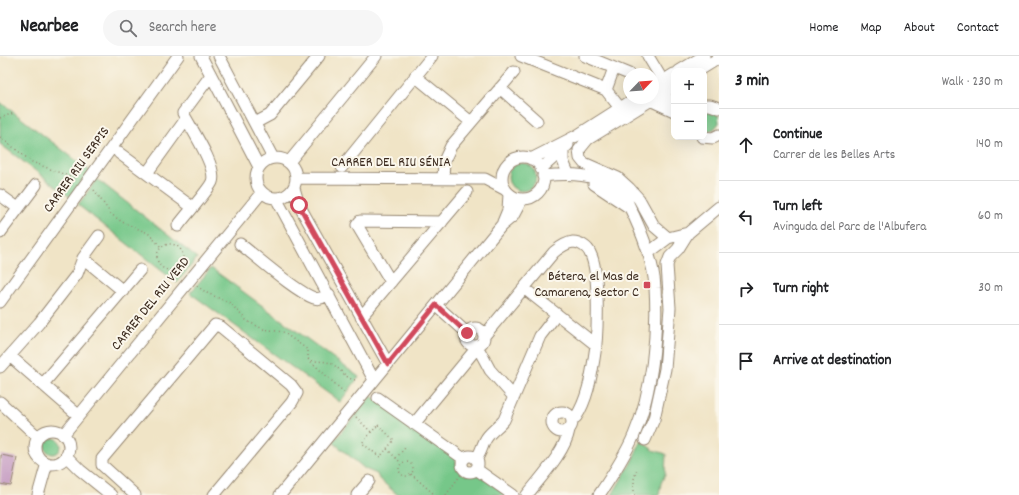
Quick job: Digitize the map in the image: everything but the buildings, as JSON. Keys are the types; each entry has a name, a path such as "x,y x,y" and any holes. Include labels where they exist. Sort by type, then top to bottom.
{"street":[{"name":"CARRER RIU SERPIS","path":"0,302 178,56"},
{"path":"201,56 259,167"},
{"path":"219,56 273,158"},
{"path":"255,123 270,115 317,56"},
{"path":"289,162 376,56"},
{"path":"342,167 432,56"},
{"path":"521,56 606,90 620,108"},
{"path":"585,56 623,72"},
{"path":"648,56 651,68"},
{"path":"684,68 704,56"},
{"path":"703,68 719,58"},
{"path":"606,90 614,68"},
{"path":"443,178 444,161 451,146 514,72"},
{"path":"178,226 212,182 213,173 210,164 183,113 210,75"},
{"path":"415,76 471,122"},
{"path":"659,88 671,77"},
{"path":"659,90 671,87"},
{"path":"500,88 537,121"},
{"path":"659,93 671,99"},
{"path":"659,94 671,108"},
{"path":"485,179 517,159 531,159 578,135 626,104"},
{"path":"638,104 588,139 579,150 580,158 584,163 618,178 639,199 654,226 668,238"},
{"path":"707,104 710,104 719,108"},
{"path":"147,173 186,119"},
{"path":"280,495 501,226 513,216 522,199 535,195 542,177 563,149 578,135"},
{"path":"707,137 713,138 719,135"},
{"path":"563,149 563,161 568,173"},
{"path":"119,153 192,207"},
{"path":"374,380 276,198 262,192 256,180 259,167 263,162 273,158 284,159 289,162 296,172 295,183 299,205 388,364"},
{"path":"531,159 542,177 552,182 569,179 581,180 593,184 630,208"},
{"path":"501,226 508,210 507,191 502,174 505,167"},
{"path":"542,177 568,173 599,179 619,190 641,230 648,253 655,287 654,349 646,395 634,434 609,480 599,495"},
{"name":"CARRER DEL RIU SÉNIA","path":"295,183 443,178 485,179 507,191"},
{"path":"276,198 286,195 295,183"},
{"path":"0,233 36,185"},
{"path":"507,191 522,199"},
{"name":"CARRER DEL RIU VERD","path":"63,435 262,192"},
{"path":"361,317 467,192"},
{"path":"0,195 18,208"},
{"path":"645,440 654,419 665,369 670,308 667,265 670,257 678,249 688,233 719,206"},
{"path":"391,282 357,225 360,221 442,222"},
{"path":"648,253 668,238 688,233"},
{"path":"0,367 39,323 77,274 83,258 99,236"},
{"path":"475,346 482,343 484,336 525,289 554,252 565,244 573,242 585,247 590,251 595,273 597,334 588,385 582,408 576,417 572,419"},
{"path":"240,244 303,292 315,298 322,298 328,294"},
{"path":"83,258 123,291"},
{"path":"43,384 140,270"},
{"path":"525,289 596,345"},
{"path":"436,305 467,333 467,341 475,346 490,370 514,397"},
{"path":"476,464 488,437 504,420 540,336 557,314"},
{"path":"135,495 108,472 102,465 102,460 215,325 221,327 291,386 297,393 292,402 214,495"},
{"path":"467,333 475,328 481,330 484,336"},
{"path":"414,424 475,350 475,346"},
{"path":"10,356 78,416"},
{"path":"378,398 464,459 470,456 476,464 513,495"},
{"path":"1,403 38,437"},
{"path":"527,495 556,457 568,436 572,419 566,413 556,414 552,421 556,431 556,457"},
{"path":"556,431 561,433 569,430"},
{"path":"47,431 58,432 63,435 68,442 66,456 58,463 47,463 39,457 35,448 38,437 47,431"},
{"path":"66,456 80,470 111,495"},
{"path":"38,495 47,463"},
{"path":"357,495 369,481"}],"path":[{"path":"0,118 14,113"},
{"path":"0,137 32,162 82,181"},
{"path":"91,188 97,192 111,214 122,222 148,233 162,248"},
{"path":"176,269 182,262 183,254 181,250 174,245 165,245 158,255 159,263 164,268 176,269 183,276"},
{"path":"196,285 207,293 230,303 248,321 263,329 283,332 308,350 308,361 346,394"},
{"path":"308,358 316,363 329,362 351,379 357,380"},
{"path":"355,415 371,432"},
{"path":"378,425 394,440 380,457 362,443 371,432 378,425"},
{"path":"396,458 405,448"},
{"path":"387,449 402,464"},
{"path":"407,462 411,464 413,468 411,474 407,476 401,474 399,469 402,464 407,462"},
{"path":"634,495 634,479 637,469"},
{"path":"446,495 462,473"},
{"path":"411,474 435,495"}],"green space":[{"path":"0,102 90,171 70,197 0,144"},
{"path":"710,110 718,115 719,123 714,129 708,131 707,130 707,111"},
{"path":"522,163 532,167 536,177 532,187 522,191 512,187 508,177 512,167"},
{"path":"97,179 197,258 177,283 78,205"},
{"path":"211,268 359,377 340,402 190,293"},
{"path":"371,396 456,457 457,466 461,473 464,475 477,474 507,495 398,495 379,479 377,474 365,469 333,442"},
{"path":"53,438 60,443 61,446 56,453 53,454 46,449 45,446 50,439"},
{"path":"641,441 653,450 666,454 665,475 661,483 659,495 612,495 631,463"}],"place":[{"name":"Bétera, el Mas de Camarena, Sector C","path":"647,285"}],"route":[{"path":"299,205 388,364 436,305 467,333"}]}
